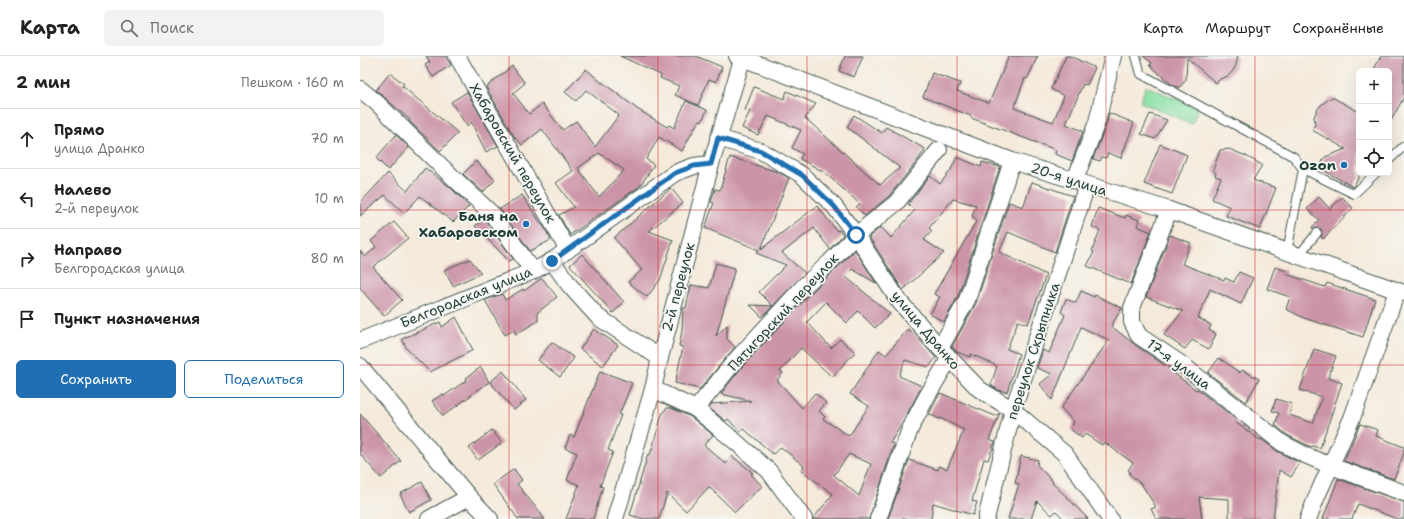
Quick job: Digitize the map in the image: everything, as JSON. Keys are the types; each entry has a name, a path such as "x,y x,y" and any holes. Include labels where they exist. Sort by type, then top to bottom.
{"street":[{"name":"Хабаровский переулок","path":"457,56 568,250"},
{"name":"переулок Скрыпника","path":"986,519 1013,410 1081,182 1113,56"},
{"name":"20-я улица","path":"741,57 1012,161 1169,210 1401,292"},
{"name":"2-й переулок","path":"615,519 653,389 711,164 741,57"},
{"path":"360,89 377,103 492,214 532,271"},
{"name":"улица Дранко","path":"718,138 761,151 802,175 834,206 856,235 899,302 944,354 979,390 1013,410 1065,454 1110,519"},
{"name":"Пятигорский переулок","path":"696,409 734,362 793,298 856,235 896,204 939,150"},
{"path":"878,519 910,429 926,398 967,300 1012,161"},
{"name":"Белгородская улица","path":"360,341 532,271 552,261 675,173 694,166 711,164"},
{"name":"17-я улица","path":"1169,210 1132,308 1132,322 1139,336 1184,366 1282,443 1331,466 1404,493"},
{"path":"552,261 570,286 598,317 660,358"},
{"path":"1308,519 1352,418 1401,292"},
{"path":"360,366 469,497 490,519"},
{"path":"653,389 696,409 736,442 769,471 804,519"},
{"path":"428,519 469,497"}],"lane":[{"path":"1136,56 1141,74 1294,157 1303,169 1354,194 1373,176"},
{"path":"1392,157 1404,146"},
{"path":"1292,254 1303,169"},
{"path":"1292,254 1317,233"}],"green space":[{"path":"1146,86 1198,108 1192,124 1140,102"}],"building":[{"path":"426,56 445,56 451,65 433,77 425,65 430,62"},
{"path":"620,56 696,56 722,67 716,82 709,79 698,105 675,95 679,86 660,78 661,75"},
{"path":"845,56 863,56 854,77 839,71"},
{"path":"1009,56 1038,56 1027,79 1025,78 1014,108 1053,122 1064,96 1051,89 1066,56 1070,56 1095,68 1087,85 1083,84 1066,124 1083,131 1072,161 1055,154 1056,150 971,118 971,116 923,97 932,73 960,83 957,91 989,103"},
{"path":"1143,56 1238,56 1233,71 1228,76 1220,79 1216,83 1187,58 1186,80 1179,88 1171,84 1150,65 1152,63"},
{"path":"1381,56 1404,56 1404,97 1392,119 1392,68 1375,68"},
{"path":"512,66 525,83 513,93 529,114 542,104 563,130 576,121 595,147 619,115 586,90 576,101 565,92 586,69 637,109 667,127 669,125 674,128 686,101 707,110 702,121 699,120 682,151 659,137 646,159 654,165 640,186 570,235 559,215 574,207 556,183 573,171 542,129 522,145 515,138 486,87","holes":["599,153 624,170 599,197 578,168"]},
{"path":"390,73 404,84 402,86 458,133 440,151 409,121 410,120 376,90"},
{"path":"754,87 784,99 787,91 816,104 805,118 880,185 900,168 847,127 854,115 882,133 886,127 925,149 889,196 865,216 856,207 860,204 824,172 800,159 803,154 792,148 801,130 768,116 758,135 742,128 750,111 745,110"},
{"path":"467,92 498,146 486,152 471,122 467,126 451,102"},
{"path":"1332,97 1356,110 1356,176 1359,177 1353,187 1321,169 1322,167 1320,166 1325,157 1346,149 1312,130 1315,124 1314,117 1321,105"},
{"path":"1109,113 1134,123 1121,158 1108,153 1106,158 1102,157 1100,161 1093,159"},
{"path":"1150,114 1167,120 1155,139 1141,134"},
{"path":"396,135 409,147 388,170 376,158"},
{"path":"1160,144 1187,155 1172,194 1144,184"},
{"path":"1229,149 1262,165 1253,180 1276,188 1260,229 1226,216 1230,207 1212,199 1221,178 1215,176 1216,173 1213,170 1220,150"},
{"path":"730,157 778,172 789,178 761,249 817,206 837,231 839,230 843,235 830,249 814,228 782,253 805,273 773,306 759,292 786,265 756,253 759,250 705,228 714,203 711,202 715,189 720,190"},
{"path":"957,157 981,167 982,162 1000,167 958,296 944,322 930,314 940,297 934,294 977,220 972,216 976,205 953,199 929,228 932,231 924,240 944,253 903,290 869,237 881,227 891,238 915,210 908,204 930,176 940,184 951,170"},
{"path":"476,161 495,180 483,192 463,174"},
{"path":"425,168 450,187 469,206 453,222 420,196 404,213 385,195 360,216 360,203 388,173 407,191"},
{"path":"1032,182 1073,196 1055,252 1008,232 999,252 1046,275 1028,324 1018,321 1007,349 1019,354 1007,392 998,390 991,385 997,366 971,354 970,357 957,352 952,347 976,303 1009,202 1023,207"},
{"path":"671,188 683,203 649,231 673,240 660,280 647,297 628,282 642,270 614,238"},
{"name":"Баня на Хабаровском","path":"522,195 543,225 551,240 530,251 500,209"},
{"path":"1319,197 1330,209 1342,197 1353,208 1323,239 1321,237 1321,229 1313,229 1312,227 1319,220 1307,209"},
{"path":"1098,208 1125,218 1126,215 1139,220 1137,226 1151,232 1131,284 1087,266 1094,252 1092,251 1100,230 1092,227"},
{"path":"484,220 513,259 509,261 475,226"},
{"path":"394,222 408,238 373,267 402,300 384,316 360,288 360,251 365,257 376,247 371,241"},
{"path":"1170,235 1191,243 1182,264 1224,280 1225,278 1234,282 1239,272 1253,278 1241,304 1210,289 1198,318 1211,325 1209,330 1216,334 1209,349 1192,340 1185,349 1164,335 1183,311 1146,297"},
{"path":"855,250 876,283 852,269 846,277 890,314 875,328 858,311 847,323 826,302 807,322 831,348 840,339 855,352 832,377 801,348 780,371 783,373 777,380 802,408 815,393 826,403 819,411 825,417 823,419 849,436 869,406 850,394 879,350 886,355 908,329 936,358 929,367 905,360 899,376 922,386 890,443 894,444 869,519 813,519 833,494 801,470 804,466 781,447 773,454 744,429 740,432 728,419 726,421 709,408 712,404 751,401 721,394 741,368 811,293","holes":["849,454 871,464 859,496 834,475"]},
{"path":"582,254 624,302 613,313 570,265"},
{"path":"470,259 481,273 453,286 444,270"},
{"path":"716,263 735,268 716,336 727,325 727,339 735,347 700,389 675,383 683,347 679,346 682,331 683,308 686,308 691,285 709,288"},
{"path":"1275,267 1287,271 1286,274 1325,287 1327,283 1375,299 1363,337 1304,318 1286,309 1290,297 1267,289"},
{"path":"542,278 557,297 537,313 538,321 516,334 514,330 505,335 485,300 502,294 505,300 523,289 524,291"},
{"path":"1081,291 1094,297 1095,295 1122,308 1111,326 1236,419 1235,422 1277,451 1300,463 1291,477 1279,470 1273,519 1229,518 1229,499 1199,497 1202,519 1156,519 1151,509 1156,507 1142,485 1129,474 1130,472 1128,470 1133,463 1104,442 1102,445 1085,434 1082,438 1070,429 1074,422 1061,408 1109,340 1081,327 1052,400 1040,384 1052,374 1037,368 1043,350 1049,353 1065,315 1061,312 1066,299 1076,303"},
{"path":"750,305 773,306 762,317"},
{"path":"456,317 473,350 430,372 407,349 402,339 440,322 442,327"},
{"path":"594,329 618,345 603,366 580,349"},
{"path":"552,342 574,358 560,377 538,360"},
{"path":"1314,349 1336,356 1328,378 1342,383 1320,448 1311,447 1287,435 1275,425 1279,413 1272,411 1276,399 1292,404 1289,415 1313,423 1322,397 1300,390"},
{"path":"1219,358 1240,373 1242,370 1259,379 1246,402 1208,373"},
{"path":"481,367 489,382 443,416 432,401 443,394 444,396 467,380 466,378"},
{"path":"503,371 526,400 514,410 490,382"},
{"path":"600,371 632,383 619,415 621,415 608,450 613,452 600,486 603,487 593,519 566,519 579,485 567,480 577,453 565,448 570,435 574,437"},
{"path":"940,393 995,416 1000,413 989,440 995,442 988,460 984,459 972,501 977,502 973,515 933,503 931,519 888,519 909,460 938,470 939,466 947,469 964,430 929,414"},
{"path":"667,408 671,408 691,417 713,435 704,445 726,464 732,456 753,473 751,474 762,486 735,512 709,487 686,511 667,493 659,519 643,519 630,515 648,454 650,455 663,412"},
{"path":"360,414 401,461 381,478 360,454"},
{"path":"1360,424 1378,430 1376,436 1404,447 1404,453 1394,479 1344,461"},
{"path":"492,430 502,443 478,460 469,448"},
{"path":"1021,456 1038,460 1037,465 1053,482 1052,483 1088,519 1064,519 1056,511 1052,515 1037,501 1031,519 1008,519 1019,484 1015,483"},
{"path":"514,469 522,480 517,484 545,519 518,519 493,484"},
{"path":"1338,479 1404,502 1404,519 1397,519 1358,504 1352,519 1323,519"},
{"path":"422,482 431,500 409,512 400,494"}],"place":[{"name":"Ozon","path":"1344,165"},
{"name":"Баня на Хабаровском","path":"526,224"}],"route":[{"path":"552,261 675,173 694,166 711,164 718,138 761,151 802,175 834,206 856,235"}]}
